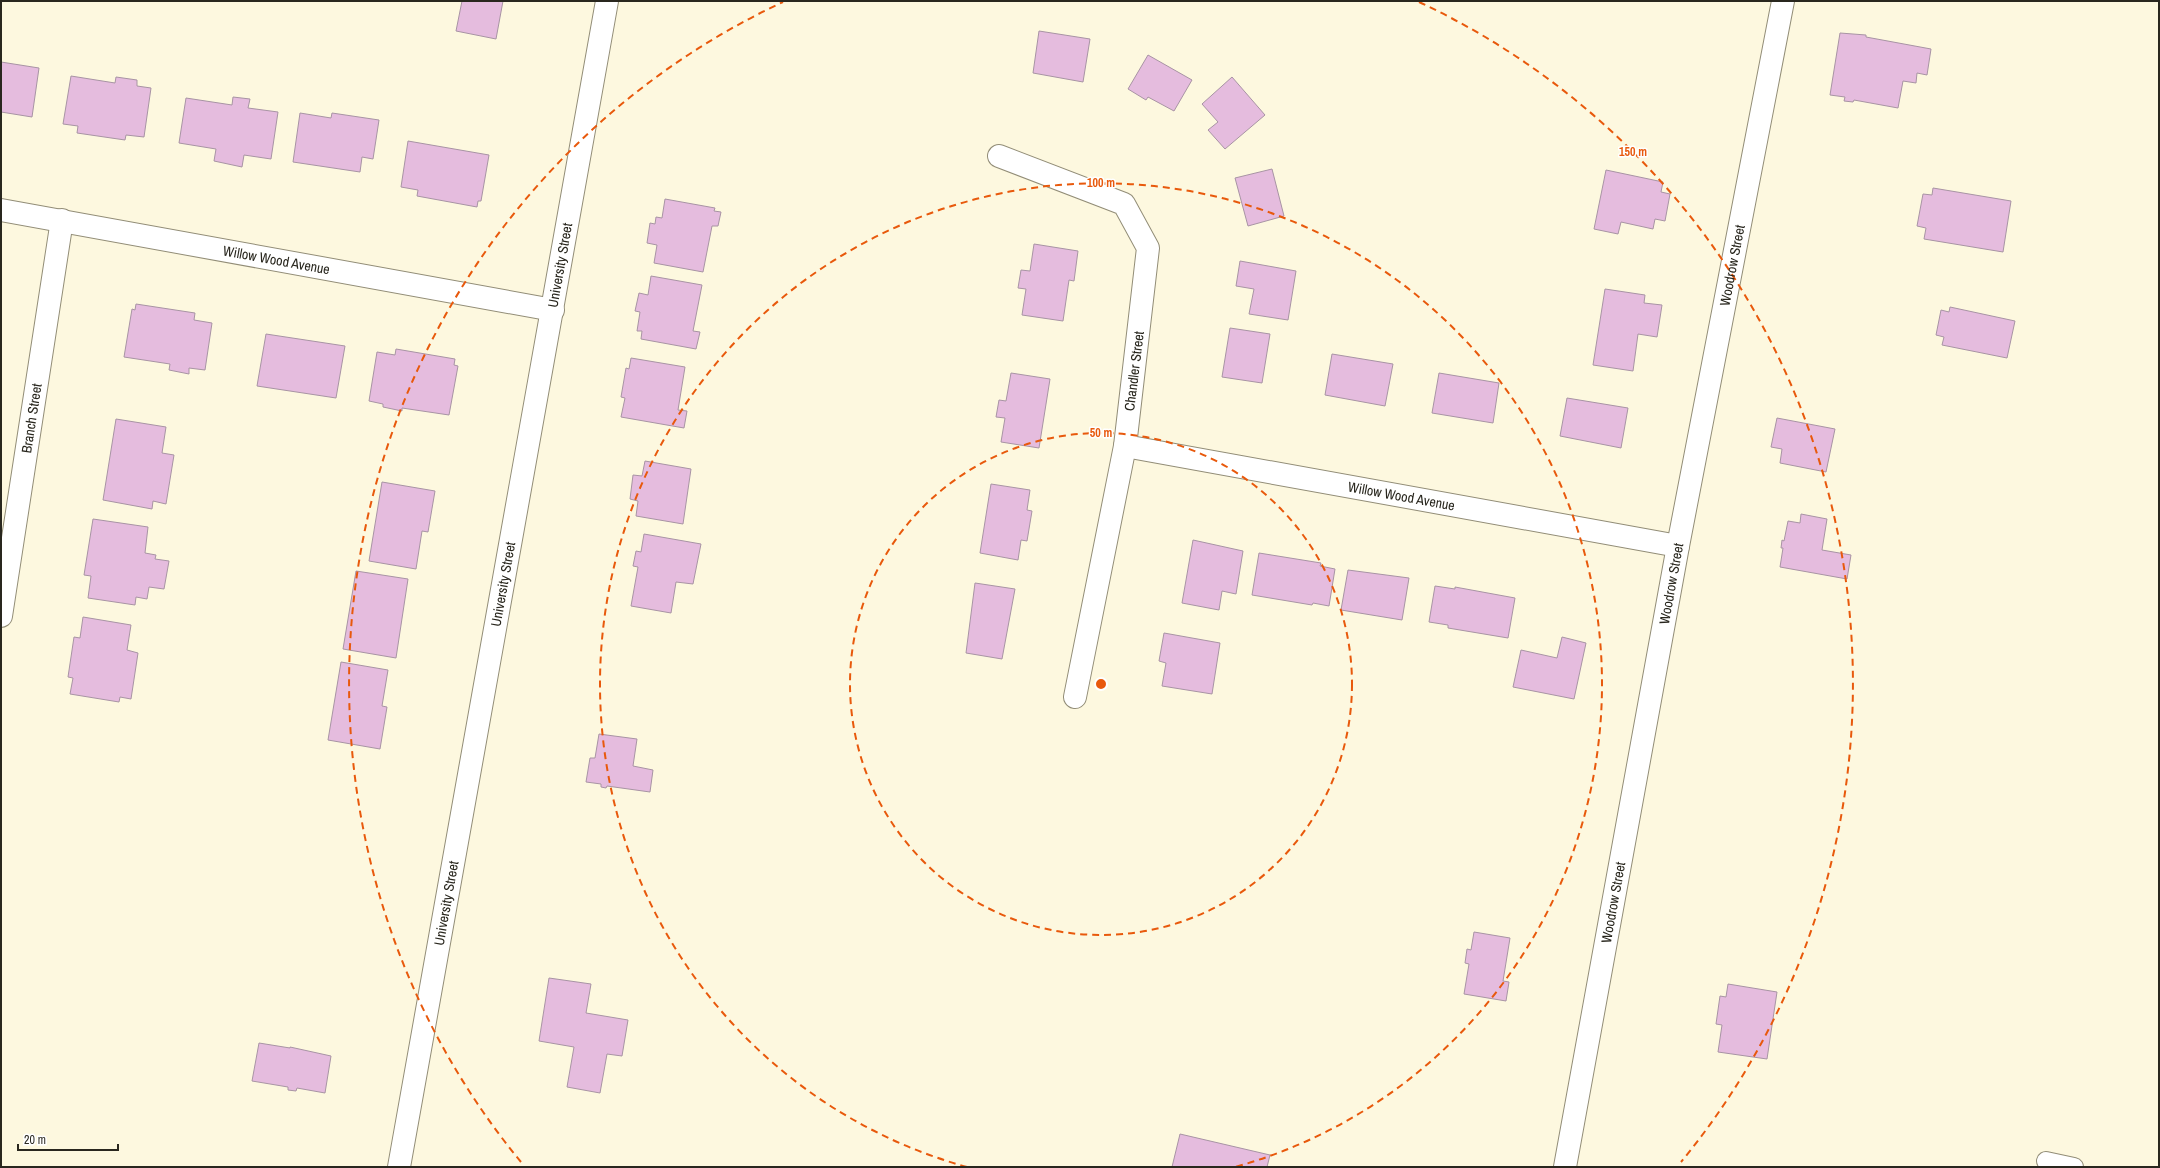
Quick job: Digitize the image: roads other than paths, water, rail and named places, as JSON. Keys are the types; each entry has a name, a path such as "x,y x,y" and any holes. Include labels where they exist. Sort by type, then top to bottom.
{"street":[{"name":"University Street","path":"399,1167 607,1"},
{"name":"Woodrow Street","path":"1565,1167 1678,546 1783,1"},
{"name":"Chandler Street","path":"999,156 1124,204 1148,248 1125,446 1075,697"},
{"name":"Willow Wood Avenue","path":"1,210 553,310"},
{"name":"Branch Street","path":"1,616 62,220"},
{"name":"Willow Wood Avenue","path":"1125,446 1678,546"}],"lane":[{"path":"2046,1161 2074,1167"}]}
